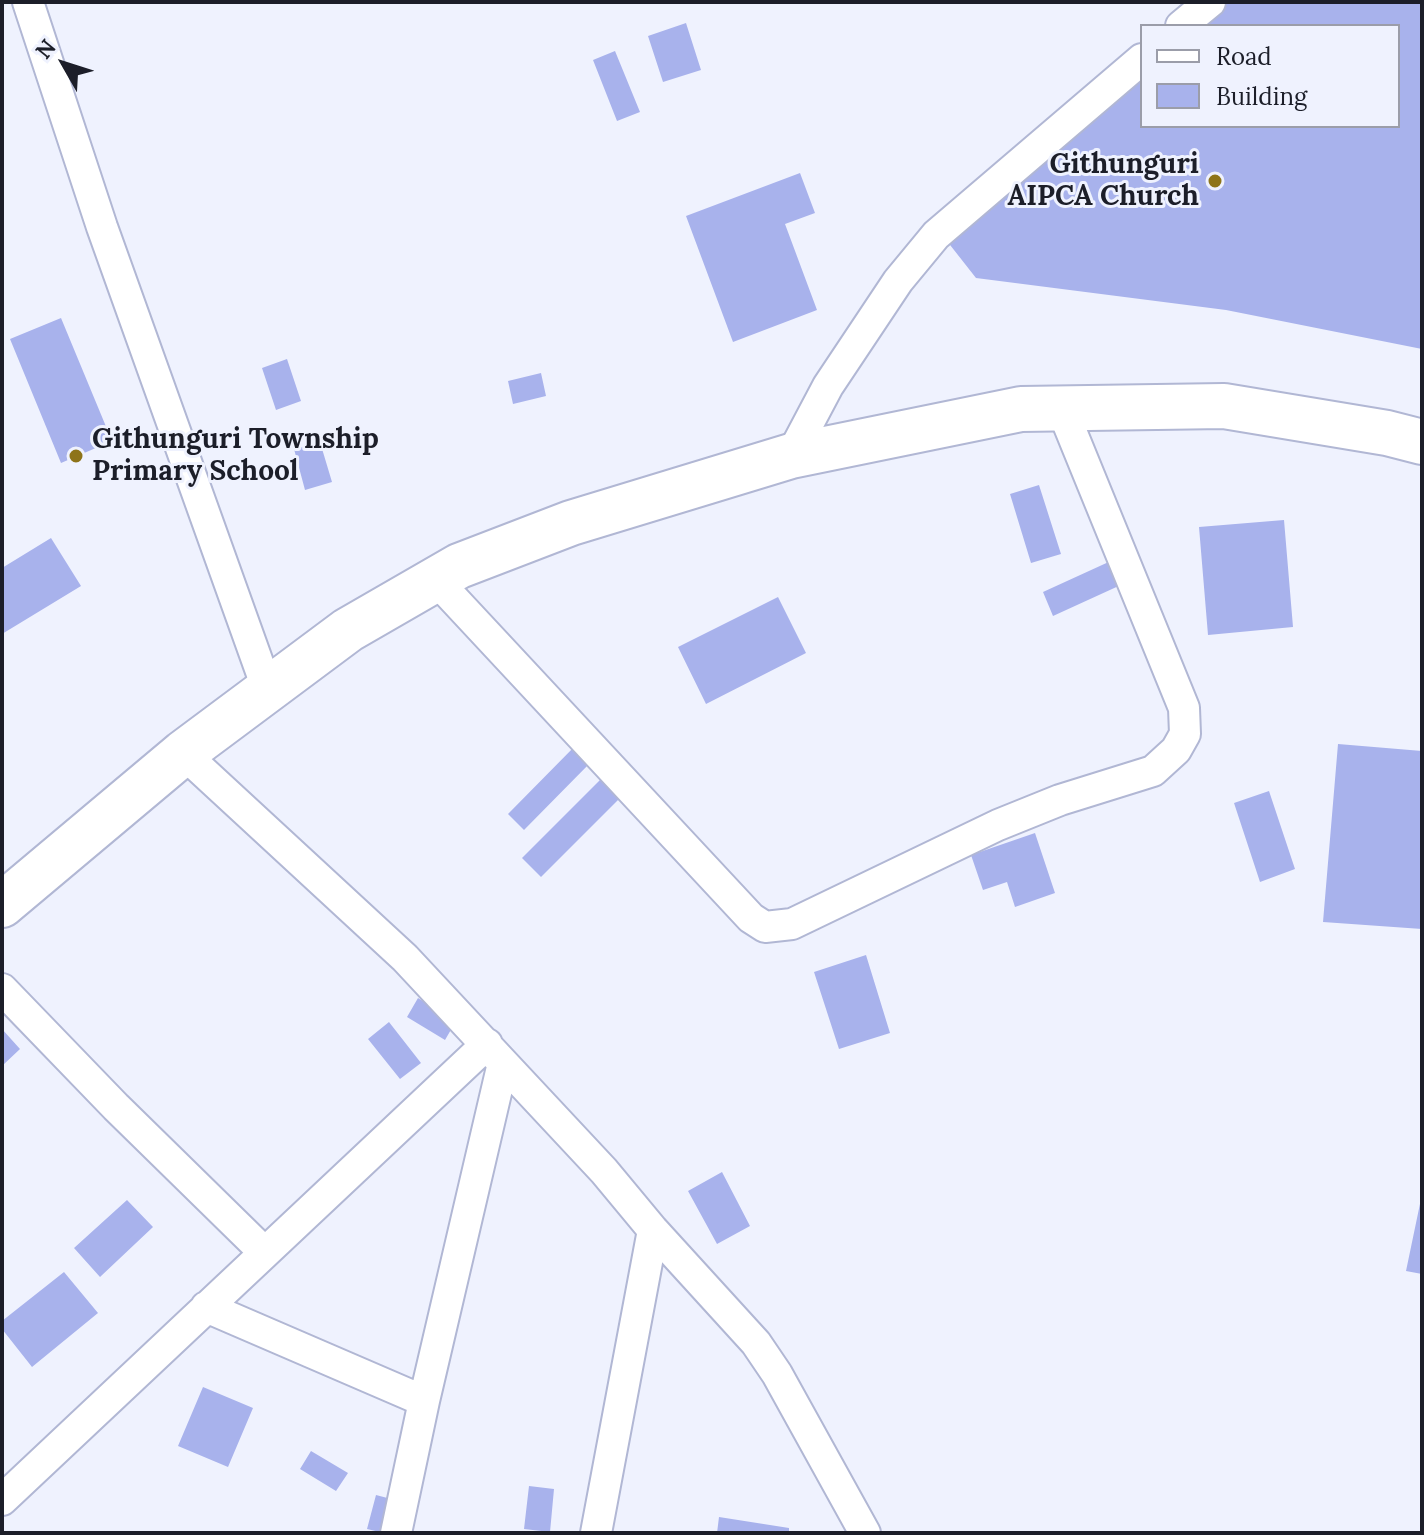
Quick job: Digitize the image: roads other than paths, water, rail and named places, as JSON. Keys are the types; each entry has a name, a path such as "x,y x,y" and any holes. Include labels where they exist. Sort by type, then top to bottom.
{"main road":[{"path":"2,905 183,753 348,630 459,566 571,523 791,456 1021,409 1224,406 1295,416 1422,442"}],"street":[{"path":"28,2 102,227 267,688"},
{"path":"1183,24 1210,2"},
{"path":"791,456 828,386 898,281 936,235 1140,61"},
{"path":"436,580 751,918 765,927 792,924 998,825 1060,800 1153,771 1176,750 1185,734 1184,708 1062,409"},
{"path":"183,753 405,958 604,1171 756,1343 777,1374 865,1533"},
{"path":"2,989 116,1107 264,1252"},
{"path":"2,1500 264,1252 495,1053"},
{"path":"396,1533 495,1053"},
{"path":"596,1533 653,1230"},
{"path":"206,1307 424,1401"}],"place":[{"name":"Githunguri AIPCA Church","path":"1215,181"},
{"name":"Githunguri Township Primary School","path":"76,456"}]}
